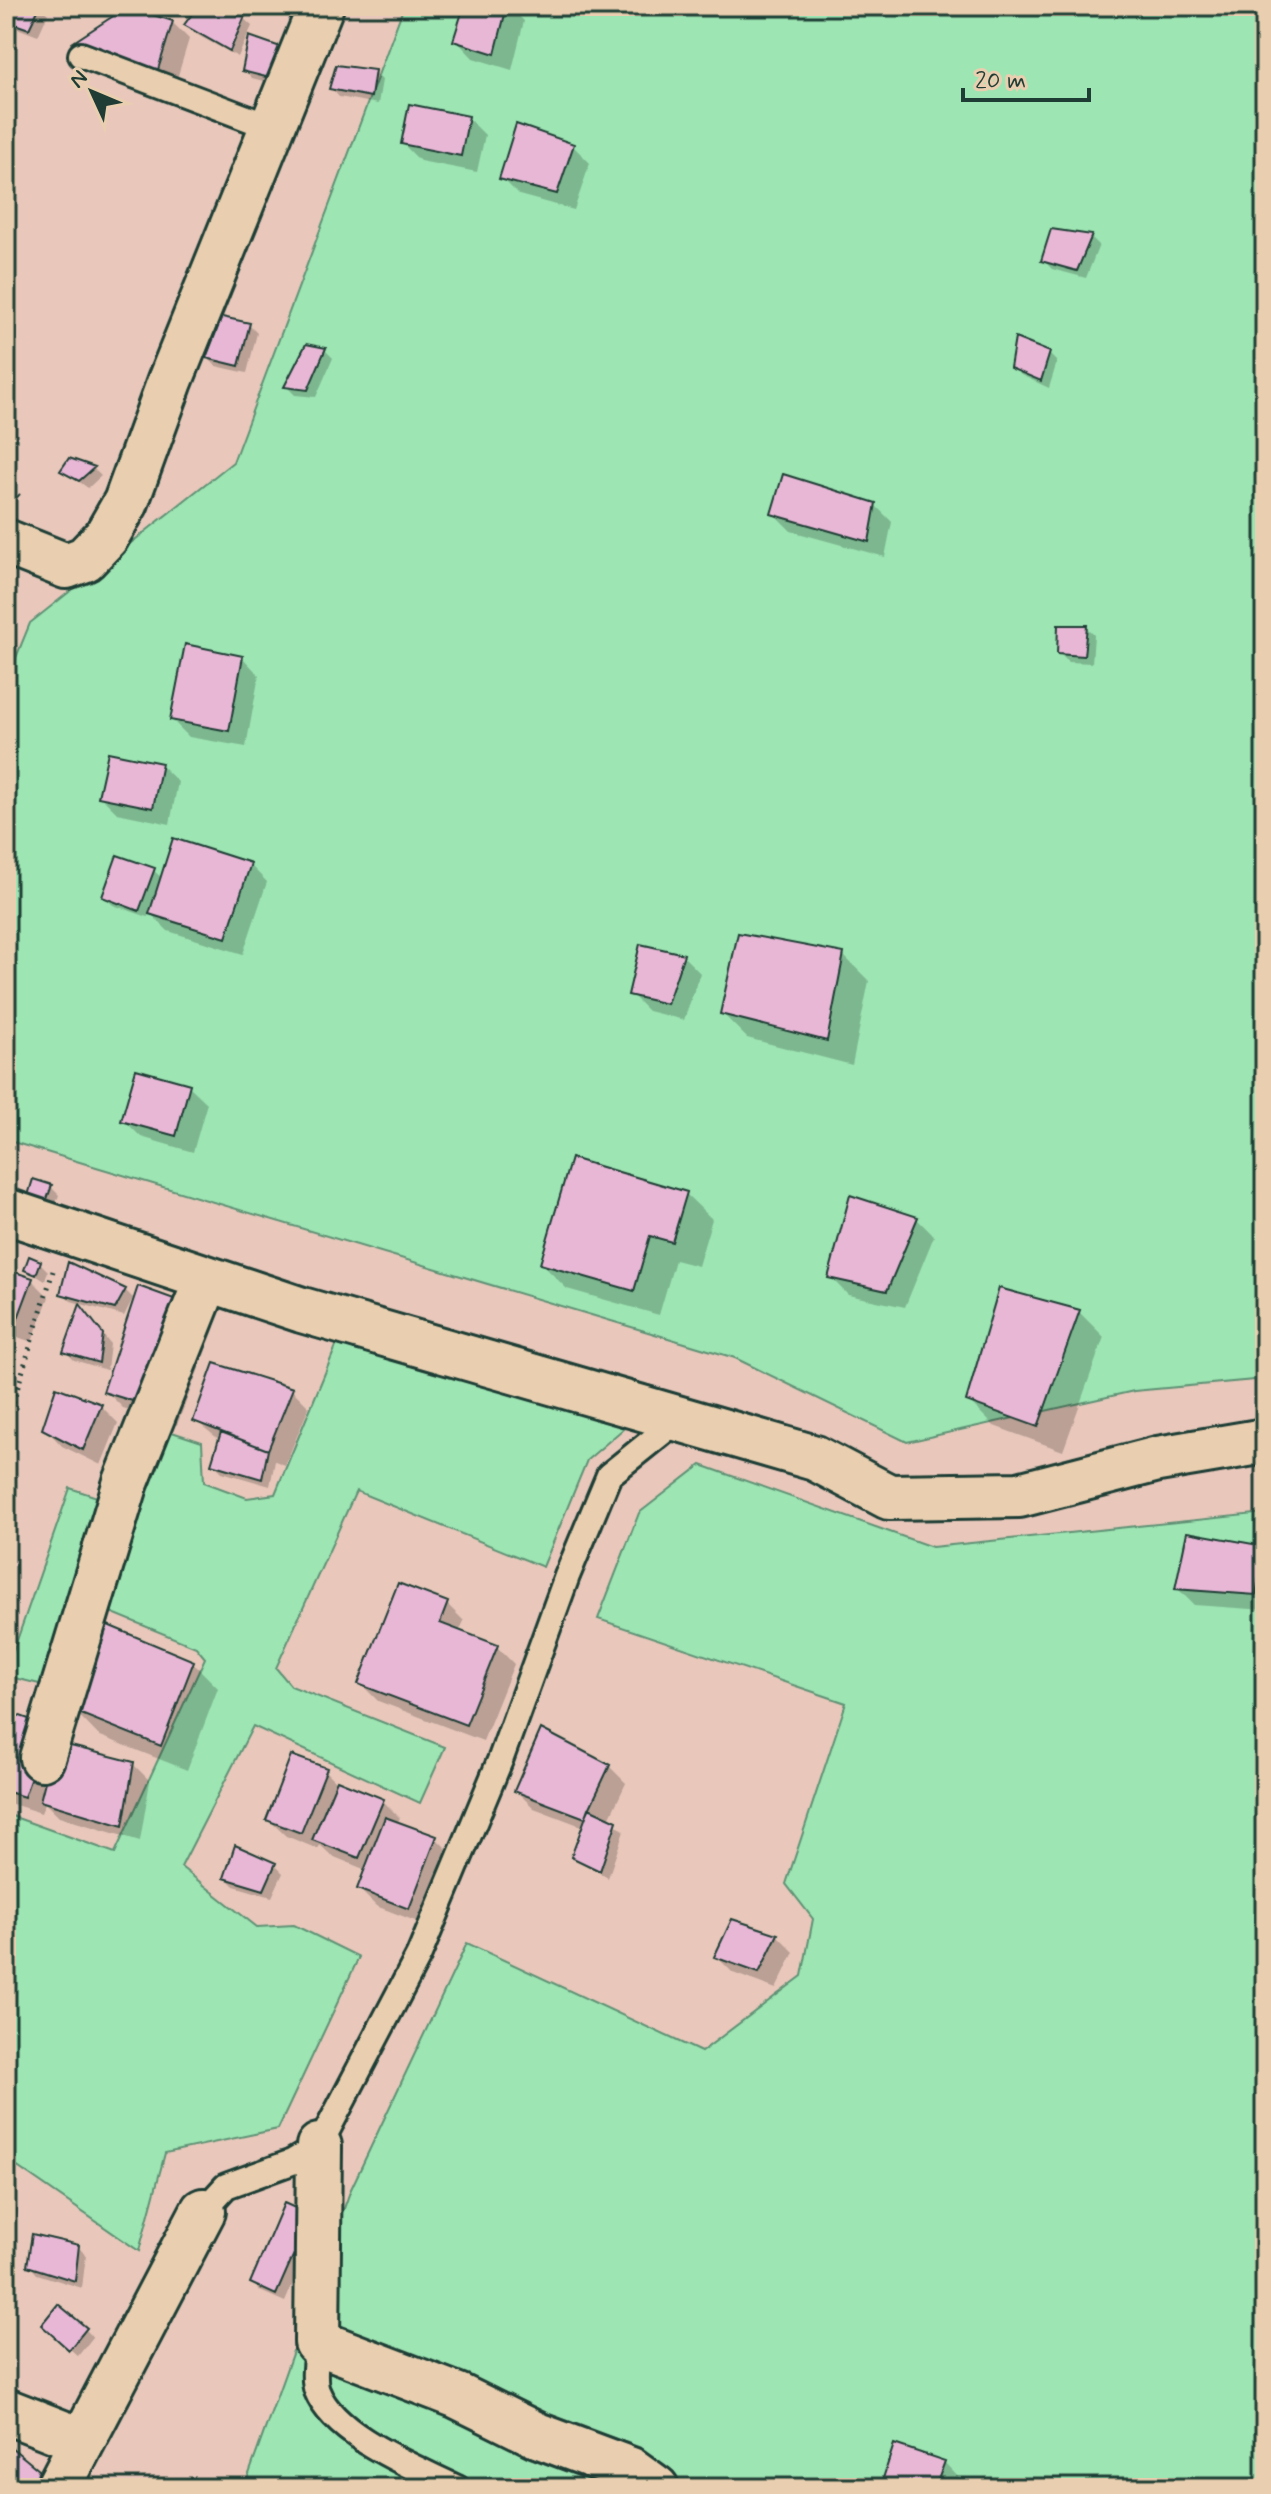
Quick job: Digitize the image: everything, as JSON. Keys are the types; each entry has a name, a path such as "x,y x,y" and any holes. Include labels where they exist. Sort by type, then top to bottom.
{"street":[{"path":"6,542 66,566 85,559 106,537 126,502 170,381 321,6"},
{"path":"6,1211 302,1310 815,1458 889,1497 1019,1495 1158,1459 1265,1441"},
{"path":"42,1758 126,1482 207,1279"},
{"path":"319,2146 317,2342 458,2396 537,2435 631,2470 656,2488"},
{"path":"58,2488 80,2440 203,2211"},
{"path":"6,2411 80,2440"}],"lane":[{"path":"81,55 273,128"},
{"path":"203,2211 226,2186 292,2162 319,2146 419,1955 501,1758 567,1576 609,1475 679,1419"},
{"path":"317,2342 316,2389 334,2419 378,2447 457,2488"}],"path":[{"path":"6,1426 60,1248 70,1234"},
{"path":"6,1498 21,1503"}],"green space":[{"path":"404,6 1265,6 1265,1379 1134,1391 907,1442 735,1358 6,1140 6,682 30,623 233,462"},
{"path":"344,1327 636,1418 587,1460 543,1567 356,1491 276,1668 291,1686 445,1747 420,1803 253,1726 181,1867 257,1927 294,1925 359,1957 278,2129 165,2153 139,2251 6,2159 6,1814 115,1853 205,1658 196,1647 96,1606 56,1688 6,1676 6,1672 70,1488 118,1504 151,1425 202,1442 204,1482 247,1498 275,1494"},
{"path":"701,1465 932,1547 1265,1513 1265,2488 244,2488 351,2189 467,1943 701,2052 802,1976 813,1919 786,1884 846,1703 598,1619 639,1513"}],"building":[{"path":"6,6 40,6 29,29 6,21"},
{"path":"198,6 245,16 230,51 184,25"},
{"path":"464,6 507,6 495,54 453,41"},
{"path":"127,7 173,21 156,76 72,43"},
{"path":"249,36 295,52 282,81 242,71"},
{"path":"336,65 375,70 371,97 329,89"},
{"path":"409,104 469,116 461,156 401,144"},
{"path":"516,124 574,144 557,194 499,179"},
{"path":"1051,229 1092,235 1077,271 1041,261"},
{"path":"222,317 250,323 239,366 206,358"},
{"path":"1015,338 1050,352 1041,381 1010,368"},
{"path":"306,344 326,348 308,390 284,387"},
{"path":"69,458 95,467 79,481 60,471"},
{"path":"783,474 876,503 869,542 771,514"},
{"path":"1058,625 1087,625 1084,656 1057,654"},
{"path":"185,644 243,656 229,731 170,720"},
{"path":"108,752 162,763 153,808 98,797"},
{"path":"173,838 251,863 226,938 149,914"},
{"path":"117,855 155,868 139,911 102,897"},
{"path":"738,933 844,953 827,1041 720,1014"},
{"path":"640,944 684,954 667,1004 628,995"},
{"path":"136,1069 190,1084 176,1136 121,1121"},
{"path":"571,1158 687,1192 672,1242 650,1236 634,1291 540,1264"},
{"path":"33,1179 52,1185 41,1216 23,1212"},
{"path":"850,1195 918,1217 887,1291 828,1278"},
{"path":"29,1256 41,1261 36,1275 24,1270"},
{"path":"68,1262 126,1289 115,1309 60,1294"},
{"path":"6,1269 33,1278 15,1326 6,1323"},
{"path":"138,1286 199,1308 159,1409 103,1392"},
{"path":"999,1288 1080,1310 1038,1427 966,1401"},
{"path":"80,1304 103,1334 99,1363 63,1352"},
{"path":"214,1363 293,1388 268,1450 193,1421"},
{"path":"56,1387 102,1404 83,1450 42,1429"},
{"path":"221,1432 268,1450 262,1479 211,1464"},
{"path":"1187,1532 1264,1546 1256,1595 1175,1589"},
{"path":"398,1583 448,1602 440,1623 498,1645 466,1725 358,1684"},
{"path":"103,1623 194,1661 161,1746 71,1710"},
{"path":"6,1711 49,1726 24,1797 6,1791"},
{"path":"541,1729 610,1765 585,1818 514,1791"},
{"path":"55,1742 134,1762 123,1826 40,1801"},
{"path":"291,1755 327,1768 301,1833 266,1820"},
{"path":"337,1780 384,1799 359,1858 312,1840"},
{"path":"589,1808 617,1821 600,1871 571,1857"},
{"path":"385,1817 437,1836 409,1909 357,1889"},
{"path":"235,1845 276,1863 264,1890 224,1878"},
{"path":"732,1919 778,1934 759,1973 714,1957"},
{"path":"284,2203 311,2215 276,2295 250,2283"},
{"path":"32,2234 79,2245 75,2281 27,2266"},
{"path":"58,2304 87,2328 69,2350 41,2325"},
{"path":"6,2443 39,2470 32,2488 6,2488"},
{"path":"894,2444 945,2461 935,2488 880,2488"}]}
